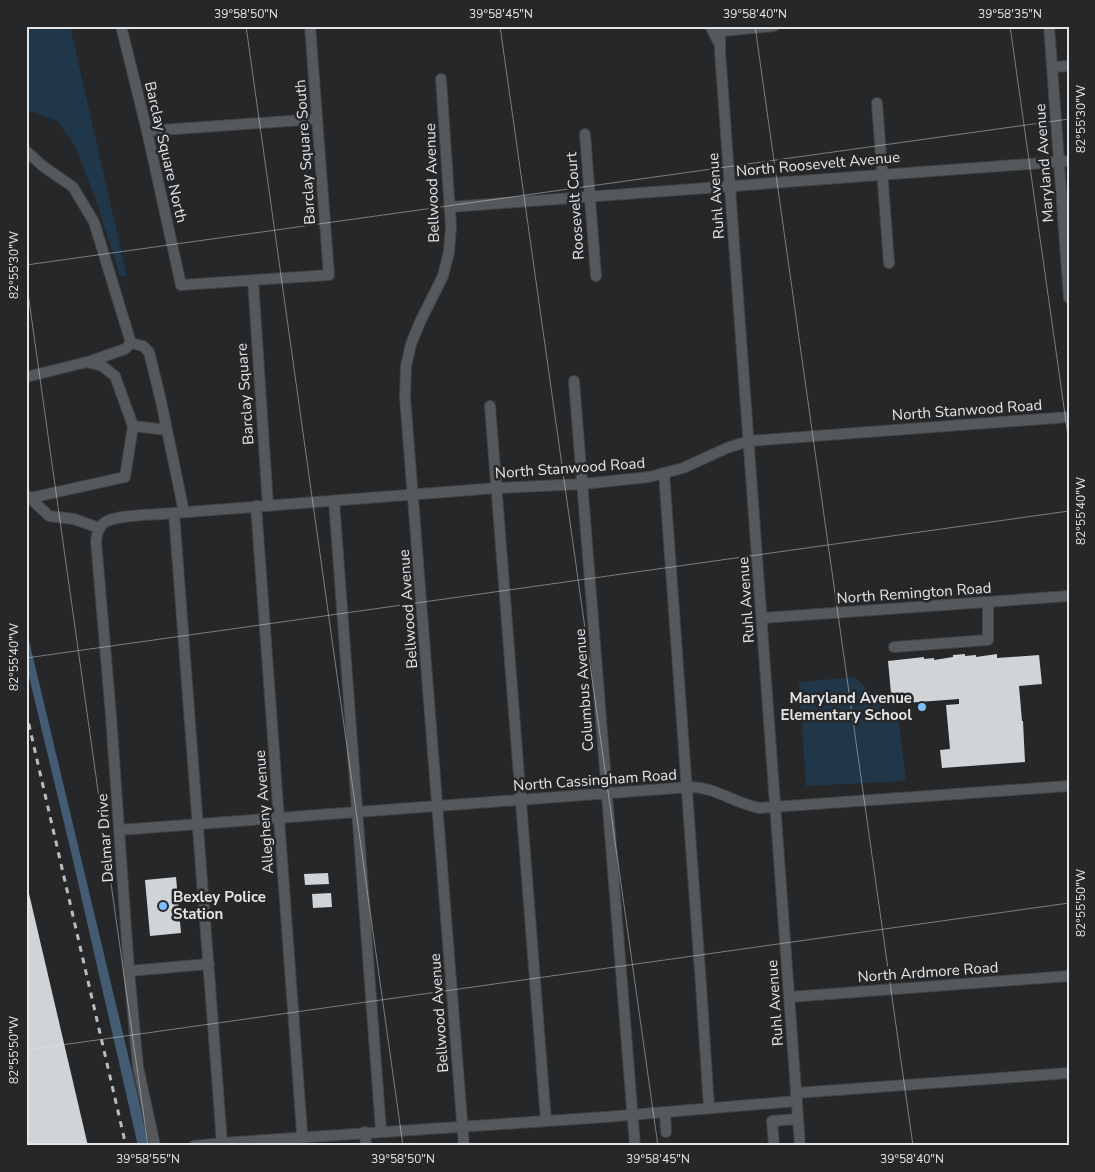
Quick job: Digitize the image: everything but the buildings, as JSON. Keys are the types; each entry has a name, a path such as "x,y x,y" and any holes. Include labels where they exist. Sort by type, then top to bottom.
{"street":[{"name":"Barclay Square North","path":"121,26 147,131 181,285 253,280"},
{"name":"Barclay Square South","path":"253,280 329,275 310,26"},
{"path":"710,26 720,48"},
{"path":"720,48 720,34 723,31 774,26"},
{"name":"Maryland Avenue","path":"1049,26 1052,67 1064,161 1069,298"},
{"name":"Ruhl Avenue","path":"720,48 800,1146"},
{"path":"1052,67 1069,66"},
{"name":"Bellwood Avenue","path":"442,79 451,227 449,252 443,276 411,344 406,366 405,397 464,1146"},
{"path":"877,103 889,263"},
{"path":"147,131 317,119"},
{"name":"Roosevelt Court","path":"585,134 596,276"},
{"path":"28,154 73,187 94,222 131,343"},
{"name":"North Roosevelt Avenue","path":"450,207 1064,161"},
{"name":"Barclay Square","path":"253,280 268,506"},
{"path":"26,377 87,362 124,349 131,343"},
{"path":"131,343 143,346 149,352 167,430 179,513 198,824 222,1143"},
{"path":"28,497 125,477 133,426 114,376 102,366 87,362"},
{"name":"Columbus Avenue","path":"574,381 635,1146"},
{"path":"490,406 546,1121"},
{"name":"North Stanwood Road","path":"99,528 109,521 121,518 496,488 583,484 648,477 683,468 727,448 749,441 1069,418"},
{"path":"133,426 167,430"},
{"path":"664,473 702,984 709,1108"},
{"path":"28,497 49,516 74,518 99,528"},
{"path":"334,501 381,1131"},
{"name":"Allegheny Avenue","path":"256,506 303,1141"},
{"name":"Delmar Drive","path":"99,528 96,541 120,830 129,971 138,1067 155,1146"},
{"name":"North Remington Road","path":"762,618 1069,596"},
{"path":"894,647 988,640 988,603"},
{"name":"North Cassingham Road","path":"120,830 697,787 716,792 748,806 776,808 1069,786"},
{"path":"129,971 209,964"},
{"name":"North Ardmore Road","path":"790,997 1069,976"},
{"path":"194,1146 222,1143 318,1141 365,1132 771,1104 797,1098 1069,1073"},
{"path":"771,1104 774,1146"},
{"path":"665,1112 666,1132"},
{"path":"772,1121 798,1119"},
{"path":"365,1132 366,1146"}],"shaded area":[{"path":"26,26 70,26 127,276 120,276 96,200 74,144 57,121 26,108"},
{"path":"26,628 149,1146 138,1146 26,664"},
{"path":"854,677 898,717 906,781 806,786 799,682"}],"railway":[{"path":"26,712 126,1146"}],"place":[{"name":"Maryland Avenue Elementary School","path":"922,707"},
{"name":"Bexley Police Station","path":"163,906"}]}
